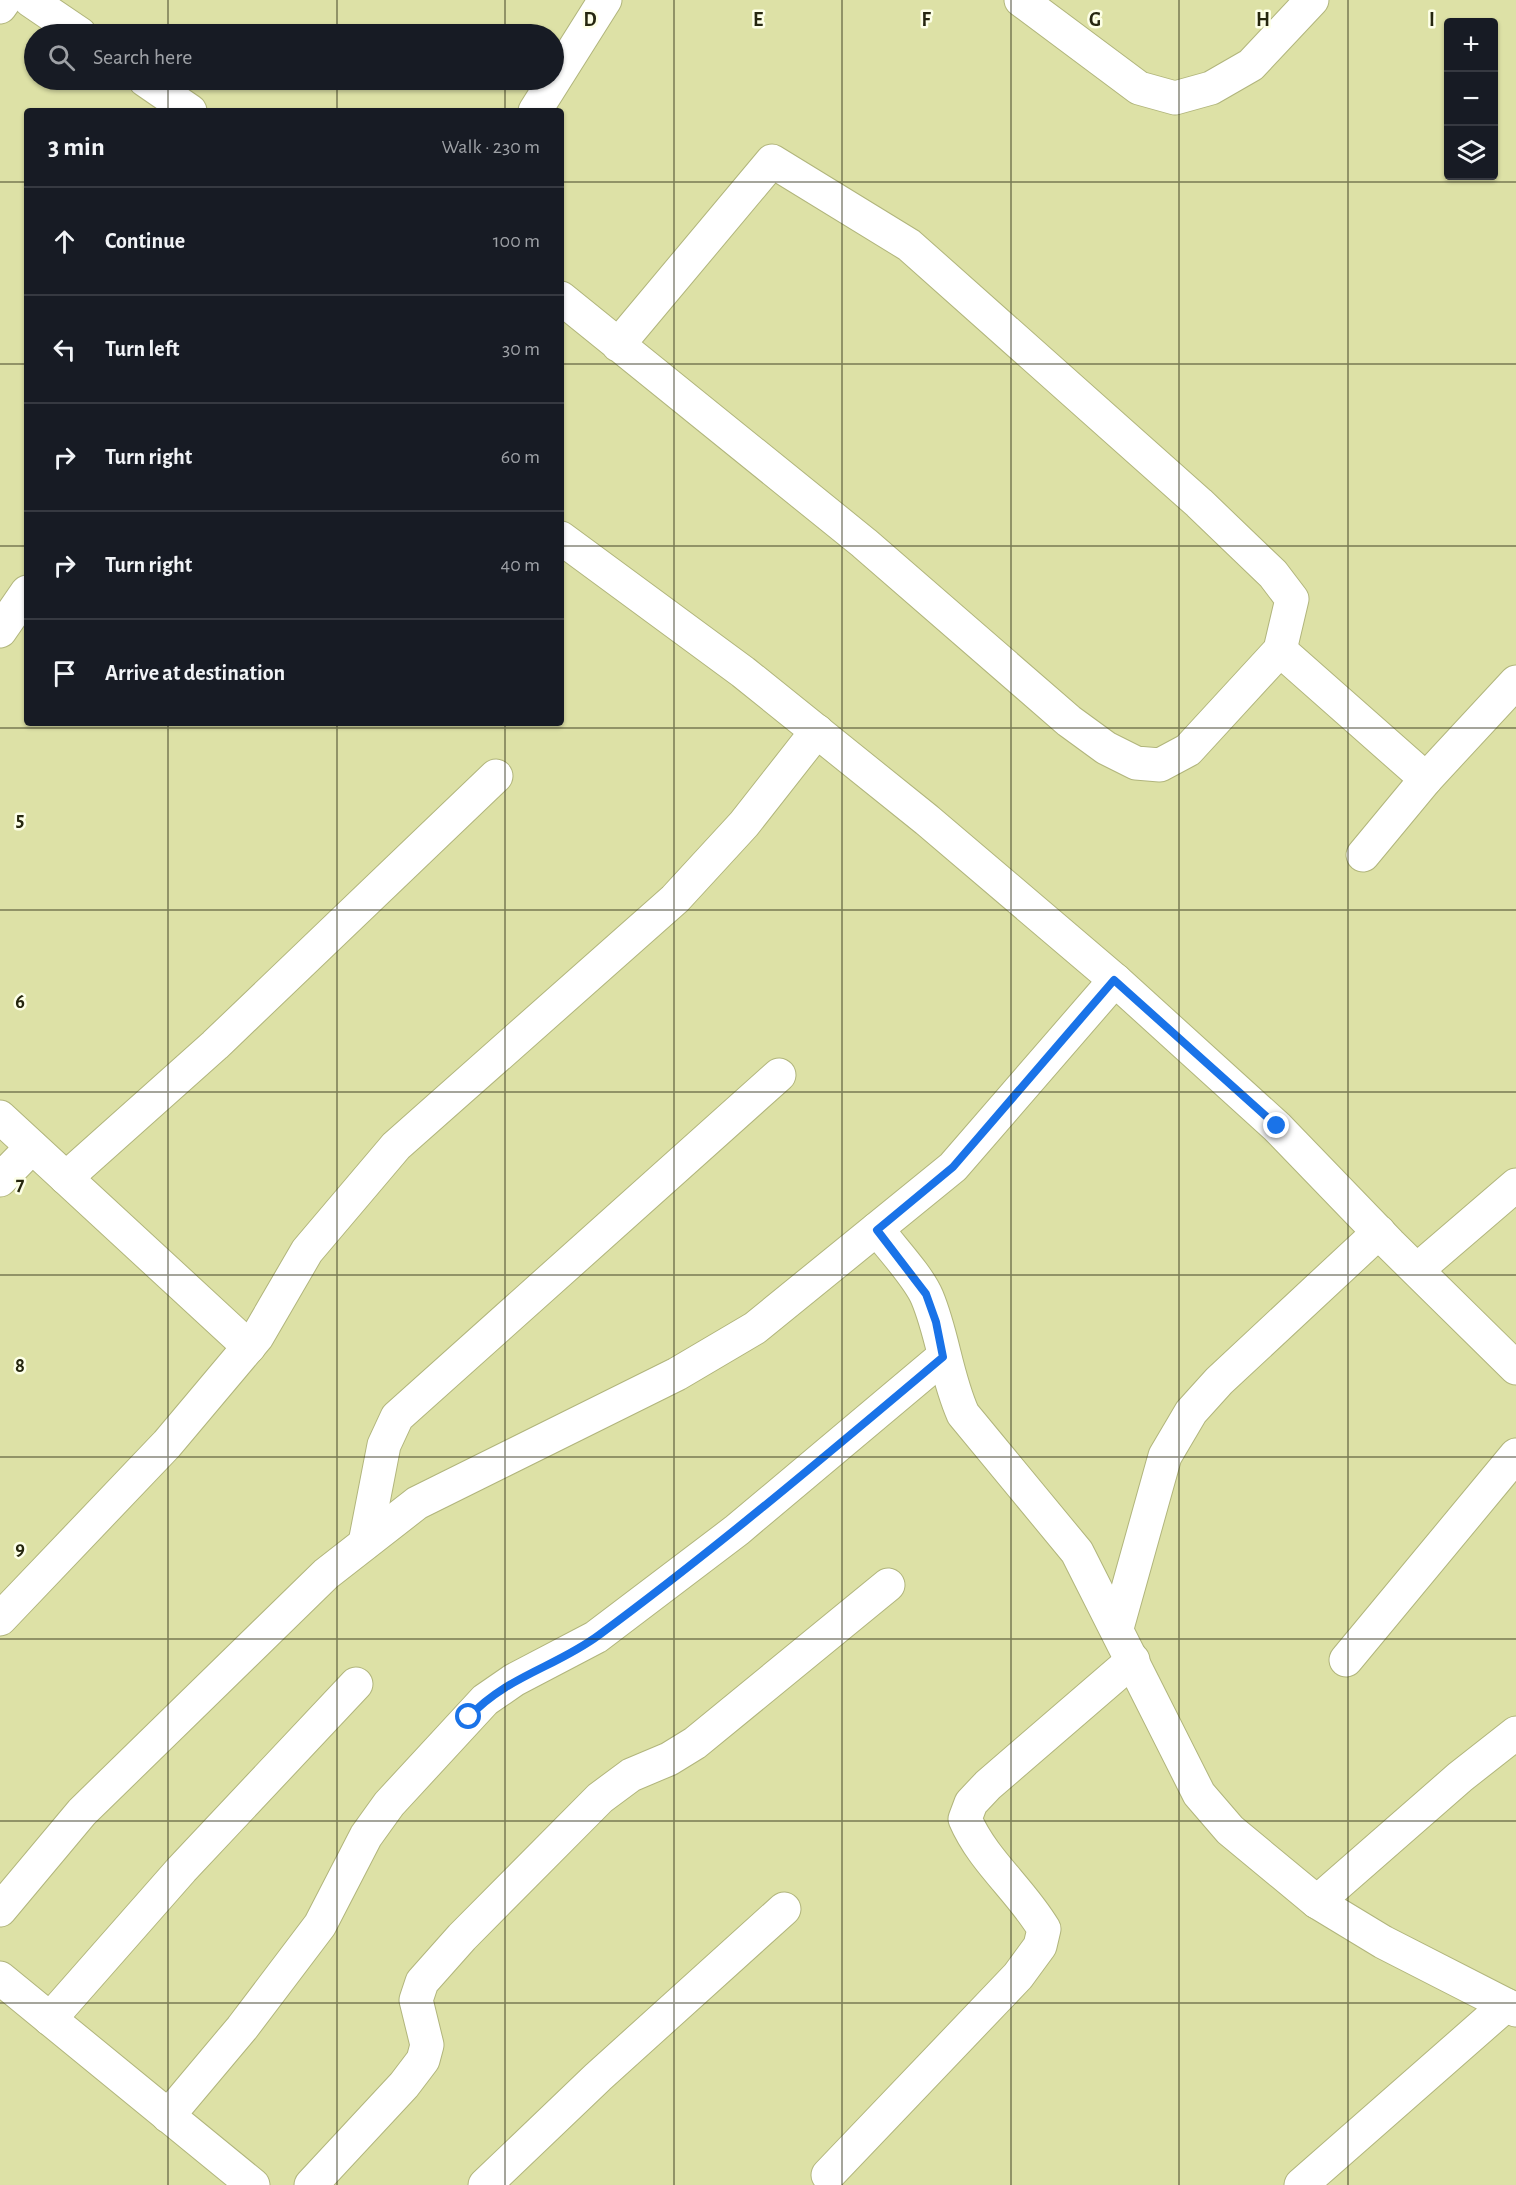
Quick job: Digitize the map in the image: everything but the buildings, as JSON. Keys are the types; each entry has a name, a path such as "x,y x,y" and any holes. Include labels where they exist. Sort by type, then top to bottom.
{"street":[{"path":"0,7 5,0"},
{"path":"30,0 65,24"},
{"path":"564,65 605,0"},
{"path":"1021,0 1139,88 1175,98 1211,88 1251,65 1312,0"},
{"path":"160,90 186,108"},
{"path":"537,108 548,90"},
{"path":"564,300 618,345 864,543 1069,721 1106,748 1136,763 1160,765 1188,750 1280,650 1292,599 1273,574 1199,503 909,245 772,161 618,345"},
{"path":"564,540 743,672 817,731 927,820 1114,980 1277,1126 1379,1232 1516,1368"},
{"path":"0,631 24,596"},
{"path":"1280,650 1426,778"},
{"path":"1363,855 1426,778 1516,682"},
{"path":"0,1619 167,1444 249,1347 308,1251 396,1146 675,899 744,824 817,731"},
{"path":"66,1178 215,1045 496,776"},
{"path":"0,1910 82,1812 326,1574 417,1503 677,1374 755,1328 953,1167 1114,980"},
{"path":"365,1543 384,1445 396,1417 779,1075"},
{"path":"0,1117 249,1347"},
{"path":"0,1180 32,1147"},
{"path":"1417,1270 1516,1185"},
{"path":"877,1230 926,1294 936,1322 951,1387 963,1414 1077,1552 1118,1628 1199,1794 1230,1830 1317,1902 1383,1942 1511,2008 1301,2185"},
{"path":"1118,1628 1165,1456 1191,1412 1219,1380 1379,1232"},
{"path":"168,2116 242,2028 320,1925 366,1836 389,1804 485,1700 514,1680 596,1637 737,1530 943,1357"},
{"path":"1346,1660 1516,1455"},
{"path":"311,2185 404,2085 423,2060 427,2045 416,2000 422,1982 462,1937 600,1798 631,1775 669,1760 695,1743 888,1585"},
{"path":"828,2175 1018,1976 1040,1946 1044,1929 1033,1910 974,1839 965,1819 971,1803 1028,1748 1134,1660"},
{"path":"50,2019 182,1869 356,1684"},
{"path":"1317,1902 1460,1777 1516,1733"},
{"path":"485,2185 598,2078 784,1909"},
{"path":"0,1978 253,2185"}],"route":[{"path":"469,1717 485,1700 514,1680 596,1637 737,1530 943,1357 936,1322 926,1294 877,1230 953,1167 1114,980 1277,1126"}]}
